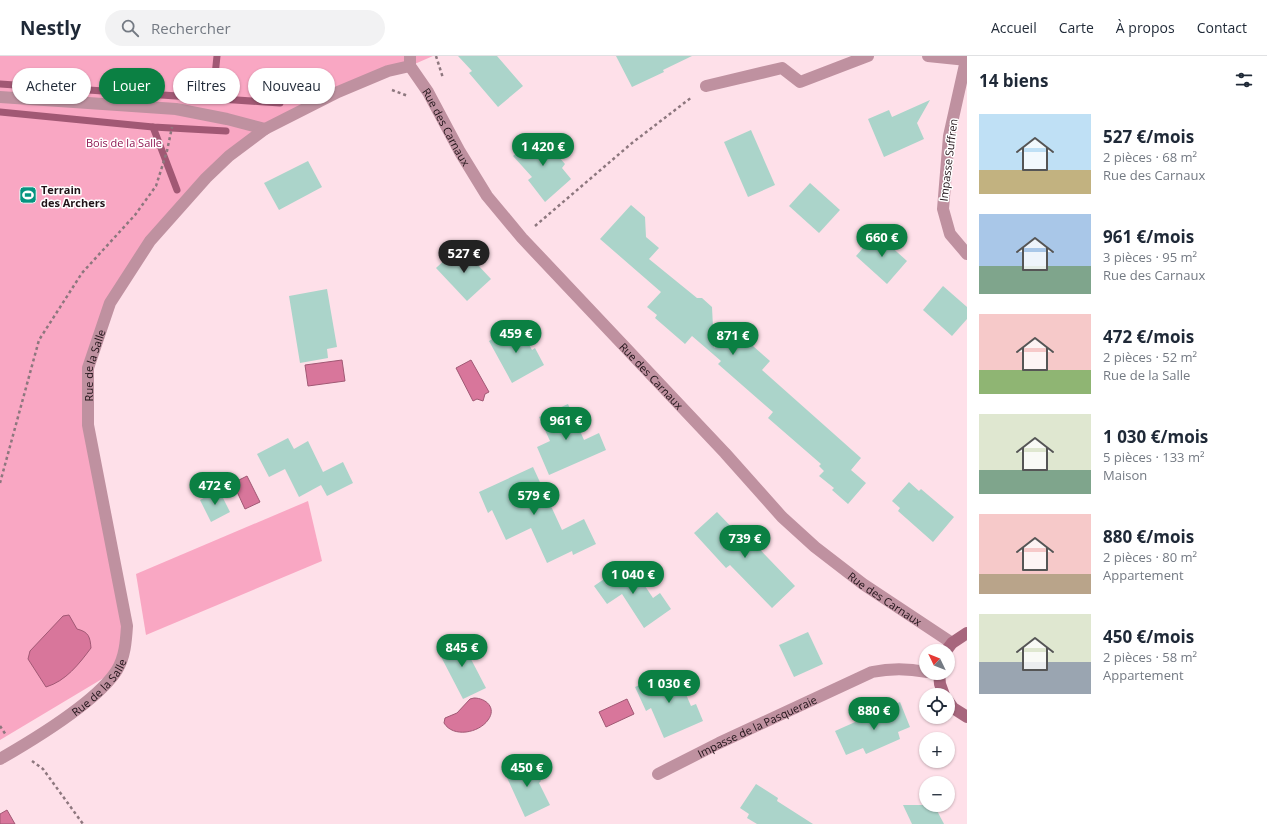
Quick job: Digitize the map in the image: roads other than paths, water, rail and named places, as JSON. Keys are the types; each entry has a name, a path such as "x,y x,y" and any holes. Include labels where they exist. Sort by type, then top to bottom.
{"street":[{"path":"706,86 782,68 800,82 868,56"},
{"name":"Impasse Suffren","path":"928,56 966,60 949,136 943,209 950,234 967,254"},
{"name":"Rue de la Salle","path":"0,759 16,750 88,701 118,670 125,649 127,626 88,425 88,368 110,303 150,241 169,218 229,156 265,130 338,92 410,61"},
{"name":"Rue des Carnaux","path":"410,61 460,152 487,196 522,238 725,453 782,517 815,547 945,644"},
{"path":"0,97 176,109 228,119 265,130"},
{"path":"953,644 967,633"},
{"name":"Impasse de la Pasqueraie","path":"658,774 719,743 872,672 888,669 910,668 919,670"},
{"path":"955,709 967,717"}],"waterway":[{"path":"216,68 217,56"},
{"path":"0,84 248,101"},
{"path":"0,112 153,127 226,131"},
{"path":"153,127 177,190"}],"place":[{"name":"Terrain des Archers","path":"28,195"}],"park label":[{"name":"Bois de la Salle","path":"124,142"}]}
